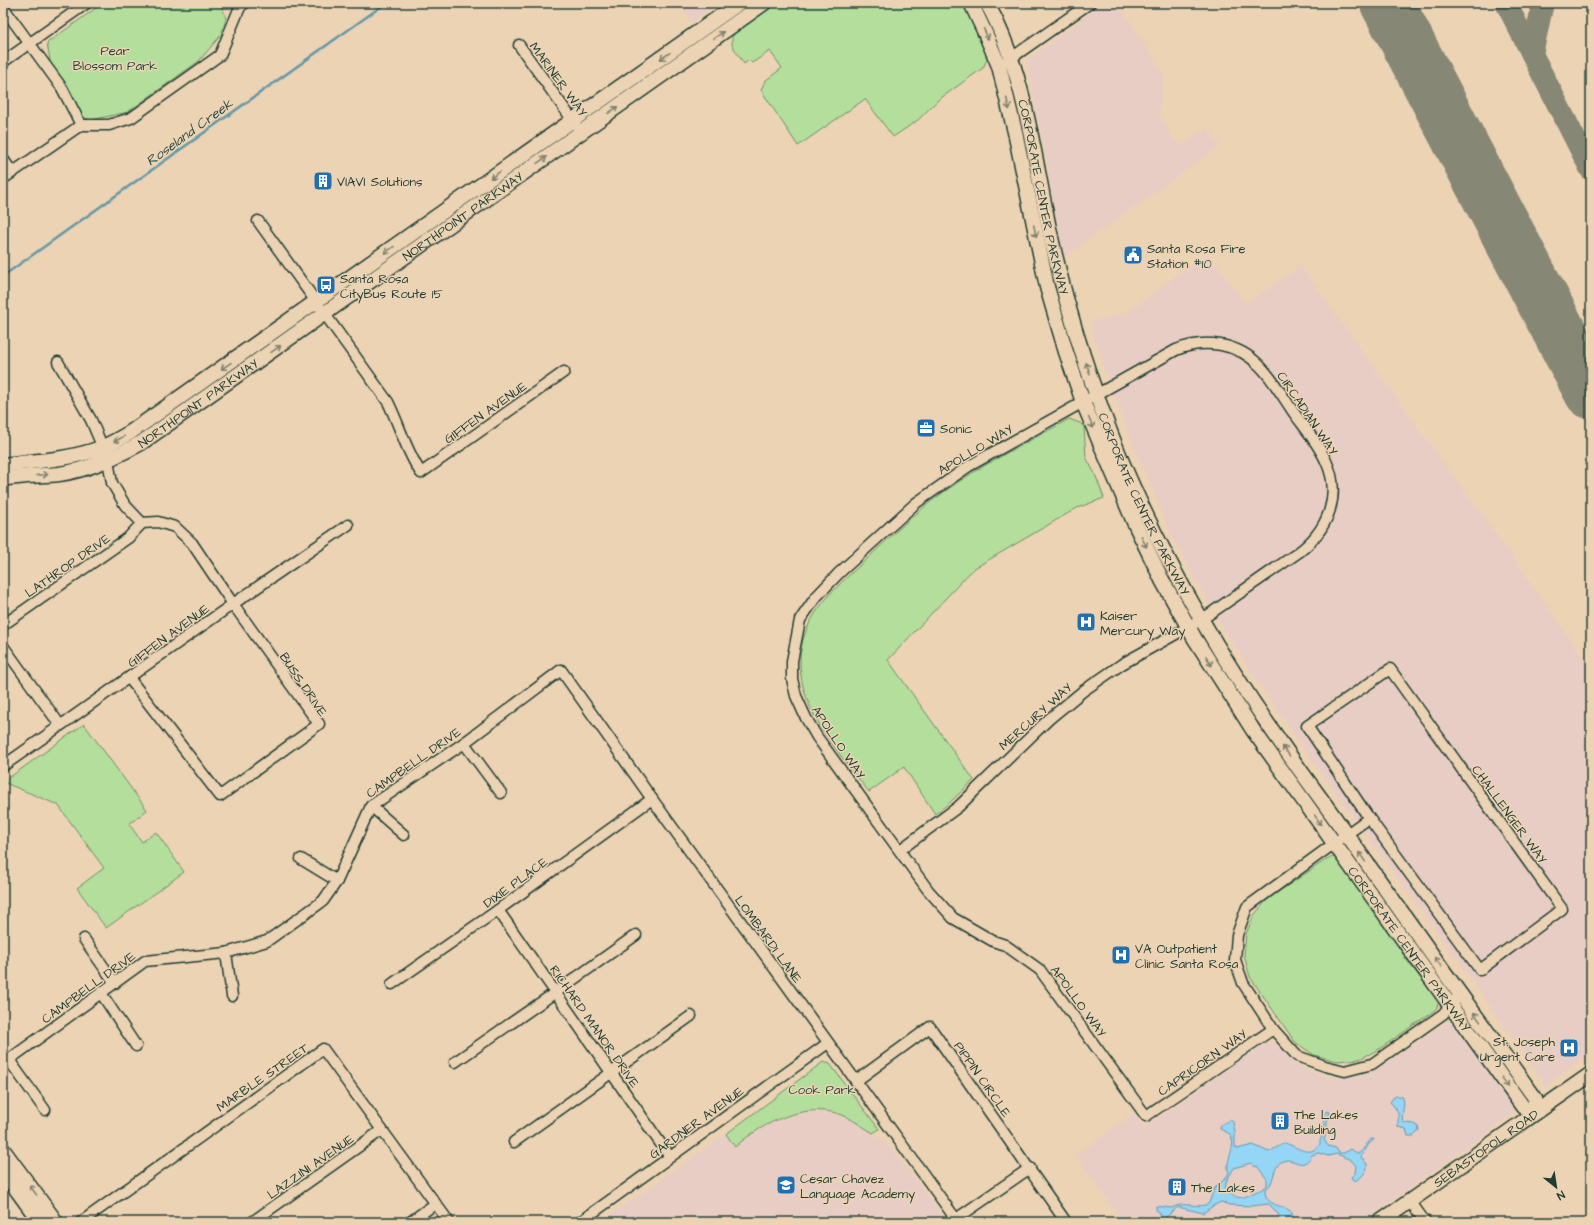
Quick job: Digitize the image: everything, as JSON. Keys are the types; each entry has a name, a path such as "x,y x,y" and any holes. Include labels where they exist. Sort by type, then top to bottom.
{"street":[{"path":"3,62 87,3"},
{"name":"NORTHPOINT PARKWAY","path":"3,465 66,458 96,450 144,424 316,302 576,124 739,3"},
{"name":"NORTHPOINT PARKWAY","path":"3,479 61,474 85,468 108,460 141,444 764,3"},
{"name":"CORPORATE CENTER PARKWAY","path":"970,3 986,35 1005,62 1024,105 1062,283 1097,394 1122,460 1150,525 1201,620 1281,745 1535,1098 1536,1112 1523,1106 1253,730 1189,628 1162,580 1134,522 1083,402 1066,352 1047,287 1015,132 1005,62 993,14 986,3"},
{"path":"1005,62 1090,3"},
{"path":"3,179 81,125 109,126 131,118 220,55 240,4"},
{"path":"3,7 62,88 81,125"},
{"name":"MARINER WAY","path":"519,45 576,124"},
{"path":"3,159 12,172"},
{"path":"258,221 325,314"},
{"name":"GIFFEN AVENUE","path":"325,314 388,402 409,453 421,473 564,372"},
{"name":"CIRCADIAN WAY","path":"1097,394 1182,347 1205,343 1224,345 1244,353 1259,365 1327,462 1332,480 1332,499 1328,516 1319,533 1305,547 1201,620"},
{"path":"58,362 91,420 103,446 108,460 112,483 132,514 142,523"},
{"name":"APOLLO WAY","path":"1097,394 969,466 916,503 839,573 816,597 800,620 792,661 792,679 796,696 817,737 928,890 953,918 993,941 1005,945 1040,970 1146,1116"},
{"name":"BUSS DRIVE","path":"129,678 220,796 319,724 233,604 192,543 175,527 158,522 142,523"},
{"name":"LATHROP DRIVE","path":"3,626 128,538 142,523"},
{"name":"GIFFEN AVENUE","path":"3,766 348,525"},
{"name":"MERCURY WAY","path":"900,850 952,812 1050,718 1080,693 1114,669 1201,620"},
{"path":"3,646 60,725"},
{"name":"CHALLENGER WAY","path":"1390,669 1562,909 1480,970 1369,818 1307,726 1390,669"},
{"name":"CAMPBELL DRIVE","path":"6,1062 145,961 226,953 267,941 322,900 337,881 371,806 464,743 561,670"},
{"name":"LOMBARDI LANE","path":"561,670 652,799 957,1220"},
{"path":"464,743 500,793"},
{"name":"DIXIE PLACE","path":"392,984 652,799"},
{"path":"371,806 404,835"},
{"path":"1369,818 1247,907 1237,935 1235,960 1243,983 1273,1029 1297,1056 1325,1066 1346,1071 1372,1064 1443,1014 1450,1004 1461,994"},
{"path":"301,859 337,881"},
{"name":"RICHARD MANOR DRIVE","path":"498,910 670,1157"},
{"path":"455,1062 636,935"},
{"path":"84,939 115,983"},
{"path":"226,953 232,996"},
{"path":"101,993 136,1046"},
{"path":"514,1142 691,1016"},
{"name":"PIPPIN CIRCLE","path":"856,1081 930,1027 1030,1168 1066,1222"},
{"name":"CAPRICORN WAY","path":"1146,1116 1273,1029"},
{"name":"GARDNER AVENUE","path":"580,1222 828,1043"},
{"name":"MARBLE STREET","path":"81,1222 323,1049 449,1222"},
{"path":"6,1062 45,1110"},
{"name":"SEBASTOPOL ROAD","path":"1380,1222 1591,1074"},
{"name":"LAZZINI AVENUE","path":"252,1222 382,1130"},
{"path":"3,1150 56,1222"},
{"path":"957,1220 1030,1168"},
{"path":"3,1171 40,1222"},
{"path":"1410,1201 1425,1222"},
{"path":"410,1222 435,1204"}],"shaded area":[{"path":"678,3 719,3 691,22"},
{"path":"1106,8 1122,9 1164,75 1159,114 1175,142 1184,143 1208,128 1220,146 1064,257 1027,60 1094,10"},
{"path":"1207,253 1246,304 1300,266 1514,559 1591,669 1591,1052 1546,1086 1479,990 1297,740 1221,626 1173,539 1130,438 1103,365 1090,322 1127,313"},
{"path":"1453,1021 1515,1107 1514,1113 1363,1222 1123,1222 1076,1155 1134,1113 1144,1127 1264,1043 1270,1042 1275,1044 1293,1061 1308,1070 1328,1076 1356,1076 1382,1066 1446,1022"},
{"name":"Cesar Chavez Language Academy","path":"821,1111 846,1117 873,1133 891,1148 948,1222 600,1222 726,1134 735,1147 748,1135 775,1120 797,1114"}],"green space":[{"name":"Pear Blossom Park","path":"103,3 216,3 223,9 226,19 221,35 199,61 128,112 91,120 79,116 51,66 47,43"},
{"path":"775,3 964,3 973,20 988,57 983,68 938,100 918,120 893,137 865,99 798,146 761,90 765,81 782,68 770,51 752,63 749,60 744,64 732,45 732,37 738,29"},
{"path":"1069,419 1080,423 1084,427 1086,457 1095,474 1104,498 1077,508 973,569 888,660 974,780 935,814 904,767 869,792 838,752 818,723 810,707 801,676 800,657 803,639 809,623 829,595 842,582 931,501 972,473"},
{"path":"84,724 147,810 129,824 142,842 156,832 184,872 106,928 77,888 104,868 58,805 3,782"},
{"path":"1330,857 1337,858 1394,937 1408,962 1439,1001 1435,1010 1381,1048 1360,1059 1337,1061 1314,1055 1295,1042 1250,977 1244,955 1246,934 1254,915 1268,899"},
{"name":"Cook Park","path":"823,1062 830,1064 879,1129 873,1133 847,1117 832,1112 802,1112 787,1116 759,1129 735,1147 726,1134"}],"water":[{"path":"1396,1096 1402,1096 1403,1099 1403,1122 1415,1124 1418,1127 1419,1130 1414,1136 1408,1136 1406,1129 1398,1127 1398,1113 1390,1102"},
{"path":"1326,1111 1330,1112 1324,1140 1328,1146 1336,1148 1339,1153 1344,1153 1350,1149 1360,1153 1371,1139 1375,1139 1369,1144 1361,1157 1367,1164 1367,1169 1362,1176 1354,1181 1351,1177 1355,1173 1356,1166 1351,1160 1337,1154 1328,1156 1318,1153 1312,1155 1305,1163 1287,1160 1280,1163 1276,1167 1271,1184 1265,1190 1266,1196 1272,1203 1289,1210 1292,1213 1290,1222 1281,1222 1278,1214 1269,1204 1251,1206 1229,1205 1221,1202 1203,1213 1178,1207 1165,1218 1162,1218 1156,1210 1156,1206 1172,1208 1182,1205 1201,1206 1209,1203 1214,1189 1229,1173 1228,1163 1233,1144 1230,1134 1220,1129 1223,1123 1230,1120 1233,1122 1235,1146 1237,1149 1253,1145 1269,1152 1284,1143 1302,1150 1311,1151 1316,1149 1320,1144","holes":["1251,1163 1255,1167 1257,1166 1267,1179 1266,1187 1239,1198 1225,1188 1227,1180 1234,1168"]}],"waterway":[{"name":"Roseland Creek","path":"3,276 386,3"}],"taxiway":[{"path":"1506,3 1591,170"},
{"path":"1532,54 1543,3"}],"runway":[{"path":"1387,3 1591,392"}],"place":[{"name":"VIAVI Solutions","path":"323,181"},
{"name":"Santa Rosa Fire Station #10","path":"1133,255"},
{"name":"Santa Rosa CityBus Route 15","path":"326,285"},
{"name":"Sonic","path":"926,428"},
{"name":"Kaiser Mercury Way","path":"1086,622"},
{"name":"VA Outpatient Clinic Santa Rosa","path":"1121,955"},
{"name":"St. Joseph Urgent Care","path":"1569,1048"},
{"name":"The Lakes Building","path":"1280,1121"},
{"name":"Cesar Chavez Language Academy","path":"786,1185"},
{"name":"The Lakes","path":"1177,1187"}]}
